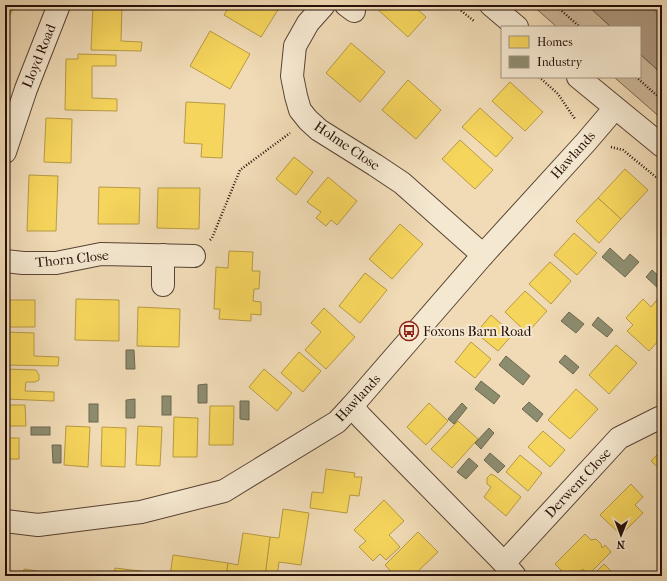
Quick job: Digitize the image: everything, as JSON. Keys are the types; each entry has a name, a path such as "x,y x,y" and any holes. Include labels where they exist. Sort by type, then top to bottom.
{"street":[{"name":"Lloyd Road","path":"5,152 26,89 59,5"},
{"name":"Holme Close","path":"324,5 308,23 294,46 292,76 300,110 319,130 375,165 402,184 483,255"},
{"path":"491,5 516,26"},
{"path":"579,78 662,146"},
{"name":"Hawlands","path":"5,521 38,525 141,512 224,491 337,422 483,255 615,108"},
{"name":"Thorn Close","path":"5,261 23,263 56,263 101,254 194,256"},
{"path":"163,285 164,256"},
{"path":"352,406 509,570"},
{"name":"Derwent Close","path":"509,570 619,438 659,418 662,418"}],"path":[{"path":"555,5 579,26"},
{"path":"657,5 662,10"},
{"path":"540,78 558,94 576,120 586,142 623,150 662,182"},
{"path":"637,78 662,100"},
{"path":"194,256 212,238 240,170 308,120"}],"shaded area":[{"path":"532,5 587,5 610,26 556,26"},
{"path":"587,5 649,5 662,17 662,74 641,55 641,26 610,26"},
{"path":"641,55 662,74 662,119 615,78 641,78"}],"building: Homes":[{"path":"5,5 15,5 10,15 5,13"},
{"path":"93,5 122,5 121,41 142,42 141,51 91,50"},
{"path":"230,5 281,5 261,37 224,15"},
{"path":"377,5 413,5 426,17 408,37 375,7"},
{"path":"5,20 10,22 5,33"},
{"path":"210,31 250,54 230,89 190,66"},
{"path":"351,43 385,72 360,102 326,73"},
{"path":"78,54 116,55 116,66 92,66 92,98 117,99 117,111 65,110 66,59 78,59"},
{"path":"408,80 441,110 416,139 382,110"},
{"path":"510,82 543,112 525,131 492,101"},
{"path":"186,102 225,104 222,158 201,157 202,144 184,143"},
{"path":"480,108 513,138 496,157 462,127"},
{"path":"46,118 72,119 71,163 44,162"},
{"path":"460,140 493,170 475,189 442,159"},
{"path":"294,157 313,172 296,195 276,179"},
{"path":"625,169 648,190 621,219 598,198"},
{"path":"29,175 58,176 56,231 27,231"},
{"path":"328,177 357,201 337,225 331,220 326,226 316,218 321,212 307,202"},
{"path":"99,187 140,188 139,224 98,224"},
{"path":"158,188 200,188 199,229 157,228"},
{"path":"598,198 621,219 599,243 576,221"},
{"path":"400,224 423,244 392,279 369,259"},
{"path":"574,233 597,253 577,275 554,255"},
{"path":"229,251 253,252 252,271 260,271 259,289 254,289 253,301 261,302 261,315 251,314 251,321 219,319 220,309 214,309 216,267 228,268"},
{"path":"550,262 571,281 551,304 529,284"},
{"path":"365,273 387,290 360,323 339,306"},
{"path":"525,291 547,311 527,333 505,312"},
{"path":"661,295 662,337 649,351 627,331 633,325 626,318 643,299 651,307"},
{"path":"76,299 119,300 119,341 75,340"},
{"path":"7,300 35,300 35,327 6,327"},
{"path":"138,307 180,309 179,347 137,346"},
{"path":"324,308 355,337 326,369 305,350 321,332 311,323"},
{"path":"491,315 513,334 498,351 476,333"},
{"path":"5,332 34,333 34,356 59,357 58,366 5,365"},
{"path":"471,342 491,359 475,378 455,362"},
{"path":"616,345 637,363 609,394 589,375"},
{"path":"299,352 321,371 303,392 281,373"},
{"path":"5,369 36,370 39,375 39,380 35,382 26,382 25,391 54,392 54,401 6,399 7,391 5,391"},
{"path":"264,369 292,393 277,411 249,387"},
{"path":"576,389 598,409 570,439 548,420"},
{"path":"429,403 448,421 426,445 407,427"},
{"path":"5,405 25,405 26,426 5,426"},
{"path":"210,406 234,406 233,445 209,445"},
{"path":"174,417 198,418 197,457 173,457"},
{"path":"458,421 478,439 452,468 431,449"},
{"path":"66,426 90,427 88,467 64,465"},
{"path":"138,426 162,427 160,466 136,465"},
{"path":"102,427 126,428 125,467 101,466"},
{"path":"543,431 565,450 550,467 528,447"},
{"path":"5,438 19,438 19,459 5,459"},
{"path":"662,450 662,471 651,461"},
{"path":"520,455 542,473 528,491 506,472"},
{"path":"326,469 355,473 354,477 362,477 359,496 350,495 347,513 310,508 312,492 323,493"},
{"path":"491,474 521,497 506,516 484,497 491,487 487,484 487,478"},
{"path":"631,484 643,497 635,505 643,513 621,535 600,515"},
{"path":"384,500 404,521 389,535 400,547 386,560 380,554 373,561 359,547 366,541 354,530"},
{"path":"283,509 309,513 301,565 279,562 277,576 265,575 270,537 279,538"},
{"path":"418,532 438,552 413,576 395,576 385,565"},
{"path":"243,533 270,537 265,576 226,576 228,563 238,565"},
{"path":"585,534 591,540 596,539 601,544 602,548 605,545 611,552 588,575 583,569 576,576 567,576 555,564"},
{"path":"173,555 228,563 226,576 170,576"},
{"path":"604,564 616,576 592,576"},
{"path":"115,568 166,574 166,576 114,576"},
{"path":"24,569 49,573 49,576 23,576"},
{"path":"55,571 80,576 54,576"}],"building: Industry":[{"path":"610,248 624,261 630,254 639,262 625,277 602,257"},
{"path":"652,270 662,279 662,288 660,290 646,277"},
{"path":"569,312 584,324 576,333 561,321"},
{"path":"598,317 613,330 607,337 592,325"},
{"path":"126,350 134,350 135,369 126,369"},
{"path":"565,355 579,367 573,374 559,362"},
{"path":"506,356 530,376 523,385 499,365"},
{"path":"481,381 500,396 494,404 475,389"},
{"path":"207,384 207,403 198,403 198,385"},
{"path":"162,396 171,396 171,415 162,415"},
{"path":"135,399 135,418 126,418 126,400"},
{"path":"240,401 249,401 249,420 240,419"},
{"path":"529,402 543,414 537,422 522,409"},
{"path":"462,403 467,408 454,424 448,419"},
{"path":"89,404 98,404 98,422 89,422"},
{"path":"31,427 50,427 50,435 31,435"},
{"path":"489,428 494,433 481,449 475,443"},
{"path":"52,445 61,445 61,463 53,463"},
{"path":"490,453 505,466 498,473 484,460"},
{"path":"469,458 478,466 466,479 457,472"}],"place":[{"name":"Foxons Barn Road","path":"409,331"}]}
